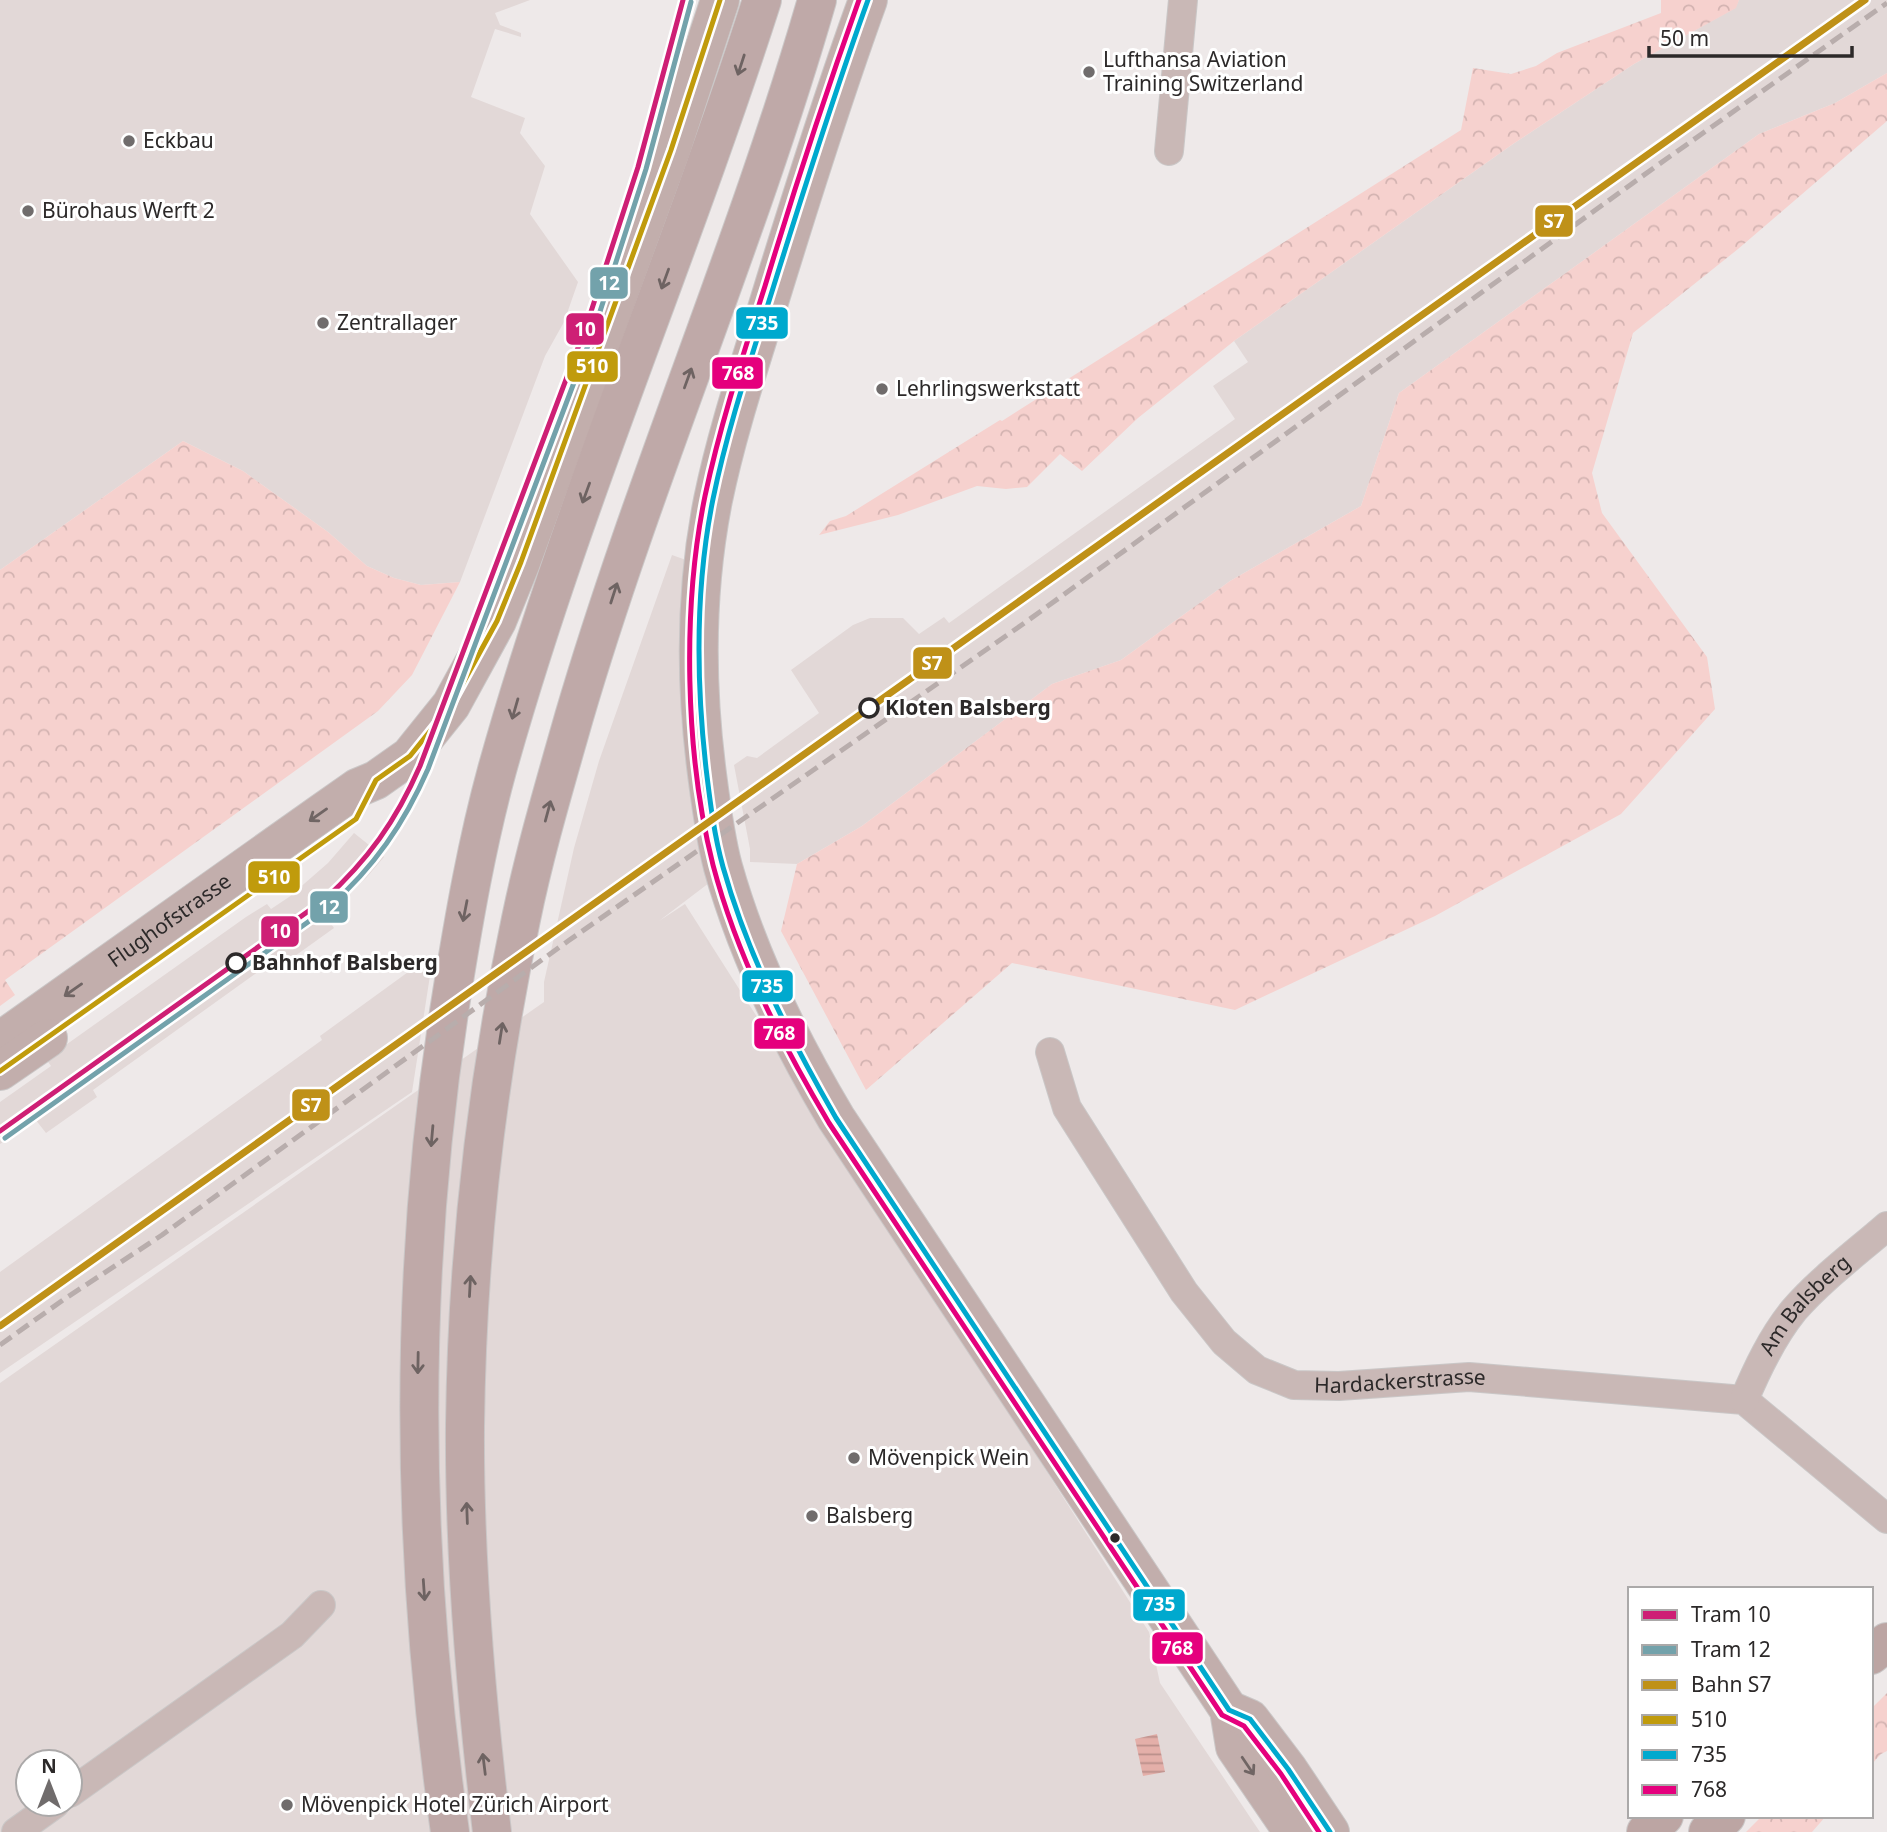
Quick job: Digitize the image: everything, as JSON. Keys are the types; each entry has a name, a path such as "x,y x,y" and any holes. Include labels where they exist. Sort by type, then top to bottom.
{"highway":[{"path":"450,1832 426,1625 419,1485 418,1359 426,1198 434,1115 464,916 496,774 538,629 705,171 762,0"},
{"path":"492,1832 473,1648 465,1431 470,1278 477,1200 489,1100 506,997 545,821 590,667 649,485 776,134 817,0"}],"main road":[{"name":"Flughofstrasse","path":"0,1041 356,788 376,780 410,755 451,705 497,621 671,150 720,0"},
{"path":"868,0 787,242 733,421 713,500 702,574 697,652 710,804 720,853 759,970 818,1087 1229,1710 1235,1747 1293,1832"},
{"name":"Flughofstrasse","path":"0,1071 356,820 376,780"},
{"path":"1873,1654 1887,1642"},
{"path":"1229,1710 1250,1719 1288,1769 1330,1832"},
{"path":"1646,1832 1662,1818"},
{"path":"1708,1832 1724,1818"}],"street":[{"path":"1169,151 1183,0"},
{"name":"Hardackerstrasse","path":"1050,1052 1067,1108 1184,1292 1224,1342 1257,1370 1294,1385 1339,1386 1469,1377 1744,1400"},
{"name":"Am Balsberg","path":"1744,1400 1758,1366 1794,1311 1817,1287 1887,1226"},
{"path":"1744,1400 1887,1519"},
{"path":"84,1783 292,1635 321,1605"},
{"path":"16,1832 36,1818"}],"shaded area":[{"path":"0,0 530,0 495,13 500,25 521,33 521,37 495,29 471,97 525,118 520,133 545,166 530,214 578,282 564,322 545,356 460,582 421,585 394,578 367,566 328,532 243,471 183,441 0,570"},
{"path":"1739,0 1887,0 1887,73 1835,103 1759,134 1399,393 1361,506 1230,581 1121,660 1052,684 862,826 797,864 750,862 750,849 734,765 747,756 757,758 819,713 791,670 853,625 870,618 903,618 919,634 944,617 949,623 1235,419 1213,386 1248,362 1234,341 1513,144 1634,64 1735,8"},
{"path":"672,555 686,560 680,637 681,715 690,796 709,883 659,921 685,904 1149,1632 1160,1683 1260,1832 0,1832 0,1383 544,1002 544,982 574,848 599,761"},
{"path":"354,833 384,857 366,878 325,915 334,928 281,966 276,959 93,1090 97,1097 46,1133 35,1119 0,1144 0,1102 51,1066 46,1059 246,917 267,904 271,909 289,897 328,863"},
{"path":"415,967 431,969 412,1092 0,1373 0,1272 322,1040 320,1036"},
{"path":"1157,1734 1165,1772 1143,1776 1135,1739"}],"green space":[{"path":"1661,0 1739,0 1736,8 1634,64 1513,144 1234,341 1138,418 1082,471 1060,454 1027,487 1006,489 977,486 898,515 819,535 830,521 846,516 1002,421 1461,130 1473,68 1511,74 1536,66 1557,53 1661,13"},
{"path":"1887,73 1887,121 1738,249 1633,333 1592,473 1602,513 1707,657 1715,709 1621,814 1435,916 1235,1010 1012,963 866,1090 781,931 797,864 862,826 1052,684 1121,660 1230,581 1361,506 1399,393 1759,134 1835,103"},
{"path":"183,441 243,471 328,532 367,566 394,578 421,585 460,582 412,675 378,711 5,980 15,995 0,1006 0,570"},
{"path":"1887,1693 1887,1751 1873,1763 1873,1707"},
{"path":"1760,1818 1824,1818 1812,1832 1746,1832"}],"railway":[{"path":"0,1345 162,1235 568,941 1023,624 1655,167 1887,3"}],"tram line":[{"name":"10","path":"0,1131 324,900 367,855 391,822 420,766 587,324 638,167 683,0"},
{"name":"12","path":"5,1138 329,907 374,860 409,808 428,769 595,327 646,169 691,2"}],"rail line":[{"name":"S7","path":"0,1326 1865,0"}],"transit line":[{"name":"510","path":"0,1071 356,819 376,780 410,756 451,705 497,621 521,562 671,150 720,0"},
{"name":"768","path":"859,0 732,390 705,496 693,585 690,681 697,776 713,865 734,932 762,998 829,1123 1222,1715 1244,1726 1281,1774 1319,1832"},
{"name":"735","path":"868,0 741,391 719,472 707,532 700,600 700,701 709,793 720,855 745,933 772,996 802,1058 836,1118 1229,1710 1250,1719 1288,1769 1330,1832"}],"place":[{"name":"Lufthansa Aviation Training Switzerland","path":"1089,72"},
{"name":"Eckbau","path":"129,141"},
{"name":"Bürohaus Werft 2","path":"28,211"},
{"name":"Zentrallager","path":"323,323"},
{"name":"Lehrlingswerkstatt","path":"882,389"},
{"name":"Kloten Balsberg","path":"869,708"},
{"name":"Bahnhof Balsberg","path":"236,963"},
{"name":"Mövenpick Wein","path":"854,1458"},
{"name":"Balsberg","path":"812,1516"},
{"name":"Mövenpick Hotel Zürich Airport","path":"287,1805"}]}
